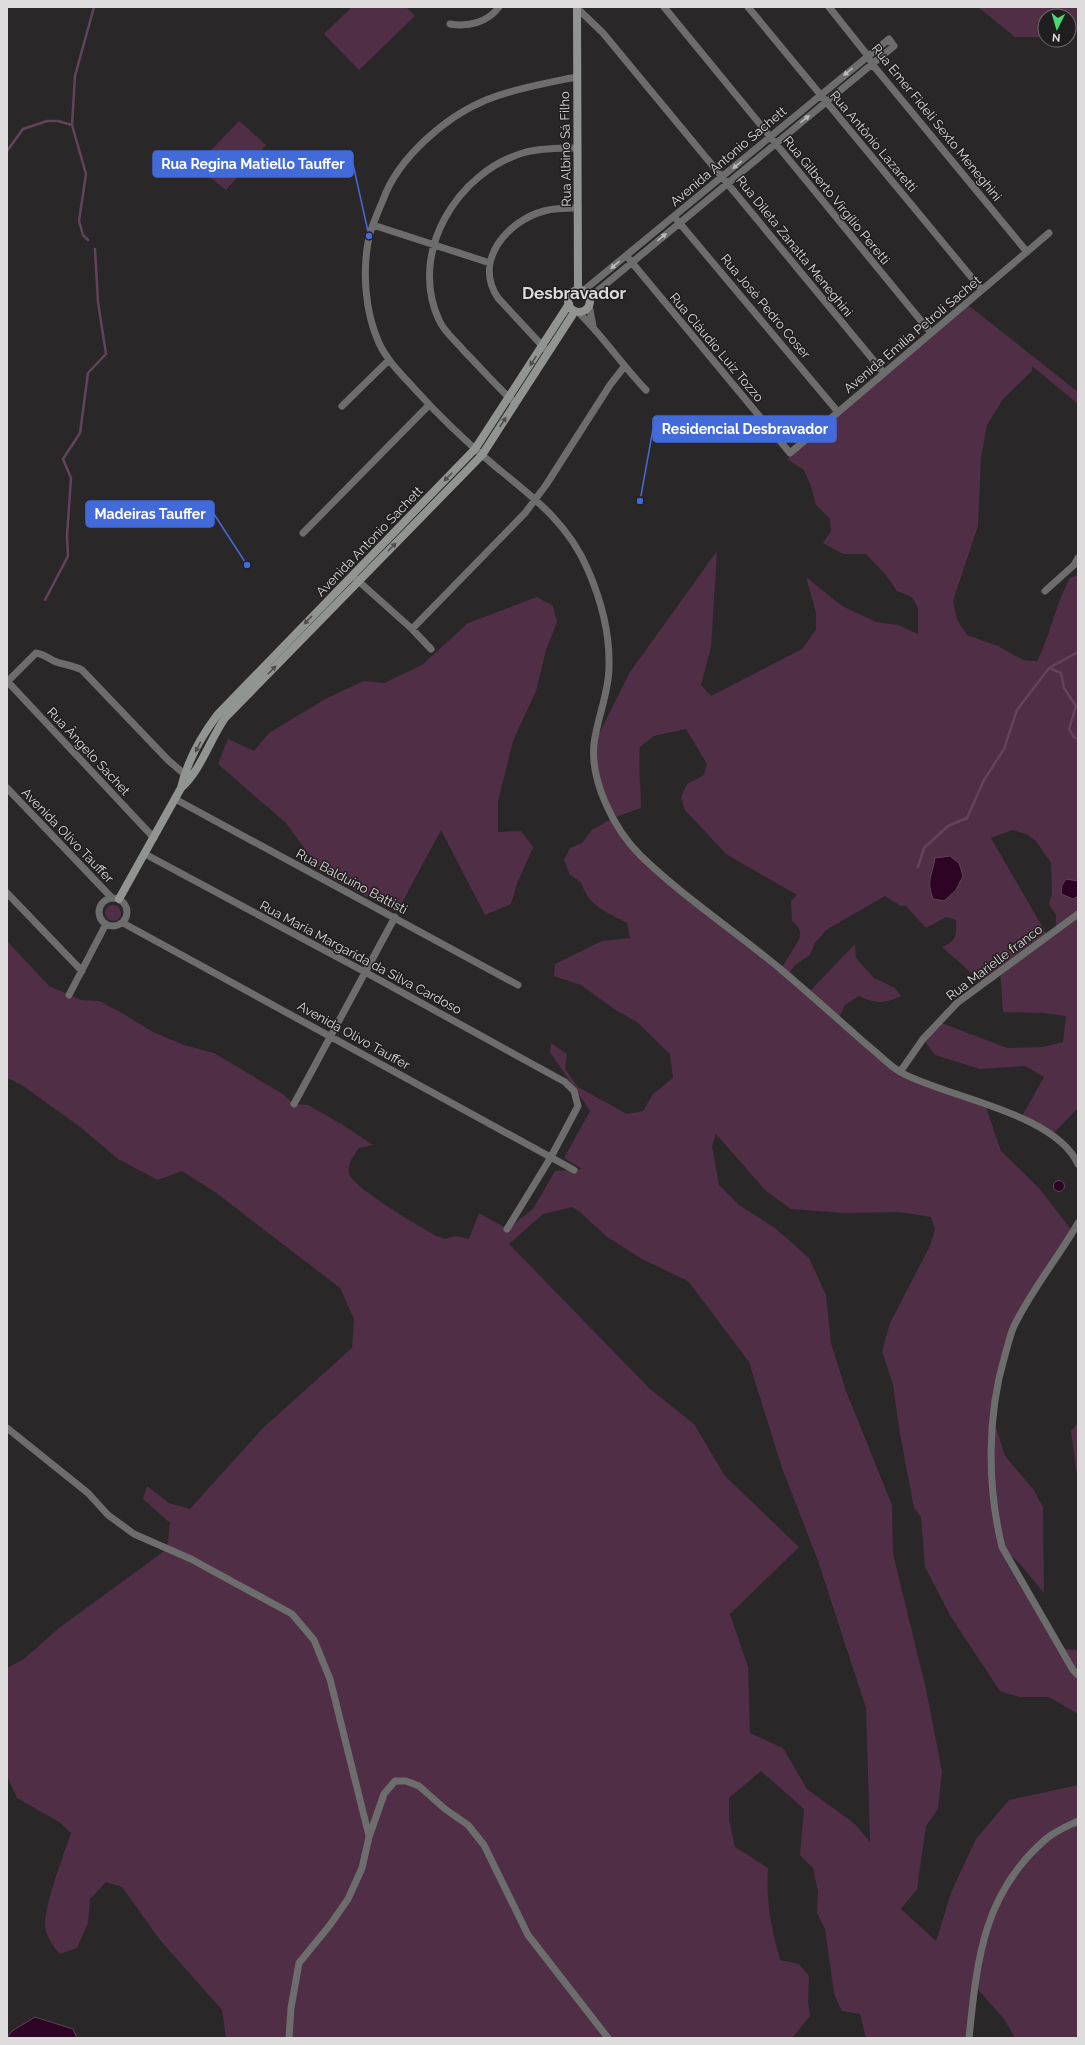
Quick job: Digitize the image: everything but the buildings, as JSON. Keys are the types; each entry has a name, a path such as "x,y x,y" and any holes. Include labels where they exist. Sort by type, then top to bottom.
{"street":[{"path":"450,24 469,26 481,21 498,7"},
{"name":"Rua Albino Sá Filho","path":"577,7 576,77 580,291"},
{"name":"Rua Dileta Zanatta Meneghini","path":"577,7 603,32 884,374"},
{"name":"Rua Gilberto Virgílio Peretti","path":"664,7 931,334"},
{"name":"Rua Antônio Lazaretti","path":"748,7 982,290"},
{"name":"Rua Emer Fideli Sexto Meneghini","path":"829,7 868,56 872,64 1028,252"},
{"name":"Avenida Antonio Sachett","path":"580,291 674,217 889,39 894,46 632,262 589,302"},
{"path":"576,77 486,100 460,113 421,144 400,168 385,193 373,225 368,247 366,293 372,325 389,360 429,404 475,449 536,499 564,527 584,560 596,590 606,630 609,670 594,744 593,770 622,834 640,855 664,876 781,970 900,1072 1021,1118 1052,1135 1076,1155 1078,1164"},
{"path":"512,400 450,336 439,322 430,289 429,268 434,245 447,215 460,196 480,176 492,167 526,152 556,148 577,148"},
{"path":"546,349 498,298 492,288 490,263 498,243 508,231 519,222 544,211 578,208"},
{"name":"Rua José Pedro Coser","path":"674,217 838,412"},
{"path":"373,225 490,263"},
{"name":"Avenida Emília Petroli Sachet","path":"790,453 1049,233"},
{"name":"Rua Cláudio Luiz Tozzo","path":"626,256 790,453"},
{"path":"593,327 589,302 580,291 571,294 569,304 593,327 624,367 646,390"},
{"path":"576,311 584,311 589,302"},
{"name":"Avenida Antonio Sachett","path":"546,349 569,304"},
{"name":"Avenida Antonio Sachett","path":"258,678 326,614 355,578 369,557 475,449 512,400 546,349 576,311"},
{"path":"342,406 389,360"},
{"path":"412,629 525,513 536,499 610,385 624,367"},
{"name":"Avenida Antonio Sachett","path":"116,898 145,854 187,777 225,718 320,608 355,578 376,563 482,454 512,400"},
{"path":"303,533 429,404"},
{"path":"369,557 376,563"},
{"path":"1045,591 1074,565 1078,558"},
{"path":"355,578 412,629 430,649"},
{"path":"320,608 326,614"},
{"path":"7,681 36,653 82,670 187,777"},
{"name":"Rua Ângelo Sachet","path":"7,681 154,838"},
{"name":"Avenida Olivo Tauffer","path":"8,792 116,898"},
{"name":"Rua Balduíno Battisti","path":"175,799 518,985"},
{"name":"Rua Maria Margarida da Silva Cardoso","path":"145,854 365,972 565,1082 574,1091 578,1106 551,1157"},
{"path":"7,893 82,971"},
{"path":"116,898 124,902 128,912 123,923 115,926 106,924 102,920 99,909 102,904 116,898"},
{"name":"Rua Marielle franco","path":"900,1072 923,1040 957,1003 1078,914"},
{"path":"294,1104 395,917"},
{"name":"Avenida Olivo Tauffer","path":"123,923 574,1170"},
{"path":"69,995 106,924"},
{"path":"507,1229 551,1157"},
{"path":"1078,1223 1063,1249 1028,1298 1013,1328 1001,1368 992,1418 992,1477 997,1527 1002,1547 1073,1670 1078,1675"},
{"path":"7,1428 88,1493 108,1515 134,1534 191,1559 292,1614 314,1640 330,1679 369,1837"},
{"path":"289,2038 291,2008 298,1963 330,1925 348,1899 362,1868 369,1837 384,1794 395,1781 406,1781 419,1786 445,1809 468,1825 484,1845 528,1935 608,2038"},
{"path":"969,2038 974,1985 994,1905 1014,1870 1047,1838 1078,1821"}],"shaded area":[{"path":"352,7 406,7 415,16 359,70 324,34"},
{"path":"978,7 1078,7 1078,32 1077,8 1037,8 1037,37 1015,37"},
{"path":"239,121 266,145 226,190 196,166"},
{"path":"968,305 1078,392 1078,404 1032,366 1032,371 1003,399 987,425 981,458 978,526 953,601 957,620 967,635 998,646 1023,660 1037,661 1065,588 1070,578 1078,575 1078,1108 1052,1135 1021,1118 1044,1077 1025,1066 979,1069 935,1055 923,1039 939,1022 1007,1048 1043,1047 1063,1042 1066,1016 1043,1013 1003,1012 1000,970 983,983 942,947 955,937 956,920 946,917 926,928 906,906 901,906 885,896 826,930 815,943 810,955 795,965 788,975 808,993 855,944 856,958 874,978 895,988 901,996 885,1002 875,1002 859,996 845,1005 838,1020 900,1072 985,1104 1001,1151 1039,1188 1073,1232 1013,1328 993,1418 1005,1456 1033,1489 1043,1507 1044,1593 1020,1564 1003,1548 1061,1649 1078,1650 1078,1714 1049,1697 1019,1697 1000,1691 951,1617 925,1567 921,1517 914,1508 900,1434 893,1385 882,1351 890,1323 930,1246 935,1230 931,1217 899,1212 845,1213 791,1209 766,1191 716,1134 712,1146 719,1185 739,1205 775,1228 809,1258 826,1295 831,1343 846,1391 892,1505 893,1554 926,1689 942,1772 938,1809 926,1826 917,1889 901,1909 936,1941 952,1890 976,1839 1009,1800 1078,1785 1078,2038 1015,2038 1004,2019 975,1986 969,2036 964,2038 866,2038 860,2014 842,2011 834,1994 825,1929 817,1913 818,1891 813,1868 800,1855 804,1809 761,1771 729,1798 729,1820 735,1847 768,1868 770,1915 780,1960 799,1964 809,1976 808,2001 810,2016 792,2038 226,2038 222,2010 160,1940 122,1887 106,1882 90,1899 88,1923 77,1948 60,1954 51,1943 47,1935 45,1921 49,1900 71,1833 59,1822 17,1798 7,1776 7,1668 24,1659 59,1628 167,1549 170,1523 143,1499 147,1486 169,1503 190,1509 263,1428 352,1348 354,1319 340,1288 215,1192 182,1171 158,1180 118,1159 79,1126 20,1084 7,1078 7,941 49,986 81,1000 99,1001 153,1032 184,1045 214,1053 281,1093 294,1104 308,1105 343,1125 373,1145 359,1148 353,1157 349,1166 349,1173 353,1179 373,1197 436,1236 445,1239 456,1236 469,1239 479,1213 507,1229 533,1209 555,1171 582,1169 564,1158 590,1111 550,1052 551,1043 567,1054 565,1069 578,1087 627,1114 643,1111 653,1094 673,1078 670,1054 637,1022 614,1009 581,985 554,976 555,964 602,941 630,938 627,923 593,903 584,890 581,882 570,875 564,860 570,848 582,843 592,830 613,818 593,770 594,744 630,672 717,551 711,647 701,685 711,696 802,649 816,630 816,613 806,577 842,606 876,622 898,625 918,634 918,608 912,597 897,591 885,574 866,554 843,554 823,543 831,531 830,519 816,505 811,486 804,470 787,459","holes":["686,729 707,764 704,775 687,784 681,798 685,810 726,854 797,895 791,901 792,921 799,928 800,938 781,969 664,876 621,834 613,818 641,808 639,762 640,747 654,736","1012,830 1026,834 1036,841 1051,863 1052,894 1049,904 1056,915 1056,929 1047,935 991,838","950,856 959,863 963,876 933,899 929,884 931,874 938,865","572,1207 580,1212 606,1236 640,1258 688,1281 749,1362 782,1468 817,1558 866,1708 870,1842 855,1824 807,1789 783,1748 750,1733 748,1667 730,1614 799,1547 725,1476 694,1424 650,1389 509,1244 543,1214"]},
{"path":"537,597 553,606 557,622 546,650 536,691 513,741 498,801 498,832 521,831 533,847 517,884 511,904 485,915 441,830 397,912 329,877 316,864 286,823 218,764 228,739 254,751 269,733 327,698 364,681 384,683 422,665 468,623"},
{"path":"950,856 959,863 963,876 956,890 944,901 933,899 930,887 930,878 935,858"},
{"path":"1066,879 1078,881 1078,896 1073,899 1061,894 1062,885"},
{"path":"110,905 116,905 121,910 119,919 116,921 110,921 105,916 105,910"},
{"path":"1059,1180 1063,1182 1065,1186 1063,1190 1059,1192 1055,1190 1053,1186 1055,1182"},
{"path":"1078,1423 1078,1482 1071,1431"},
{"path":"35,2017 73,2029 77,2038 7,2038 12,2031"}],"waterway":[{"path":"88,240 83,235 79,221 86,174 72,125 75,76 94,7"},
{"path":"7,151 23,129 47,121 58,121 72,125"},
{"path":"45,600 68,556 67,536 71,478 63,459 80,433 88,373 106,354 98,302 95,249"},
{"path":"918,867 924,848 948,826 967,818 984,780 1004,749 1017,710 1049,668 1078,652"},
{"path":"1049,668 1061,673 1064,688 1076,706 1069,729 1074,737 1078,739"}],"place":[{"name":"Rua Regina Matiello Tauffer","path":"369,236"},
{"name":"Residencial Desbravador","path":"640,501"},
{"name":"Madeiras Tauffer","path":"247,565"}],"district":[{"name":"Desbravador","path":"574,293"}]}
